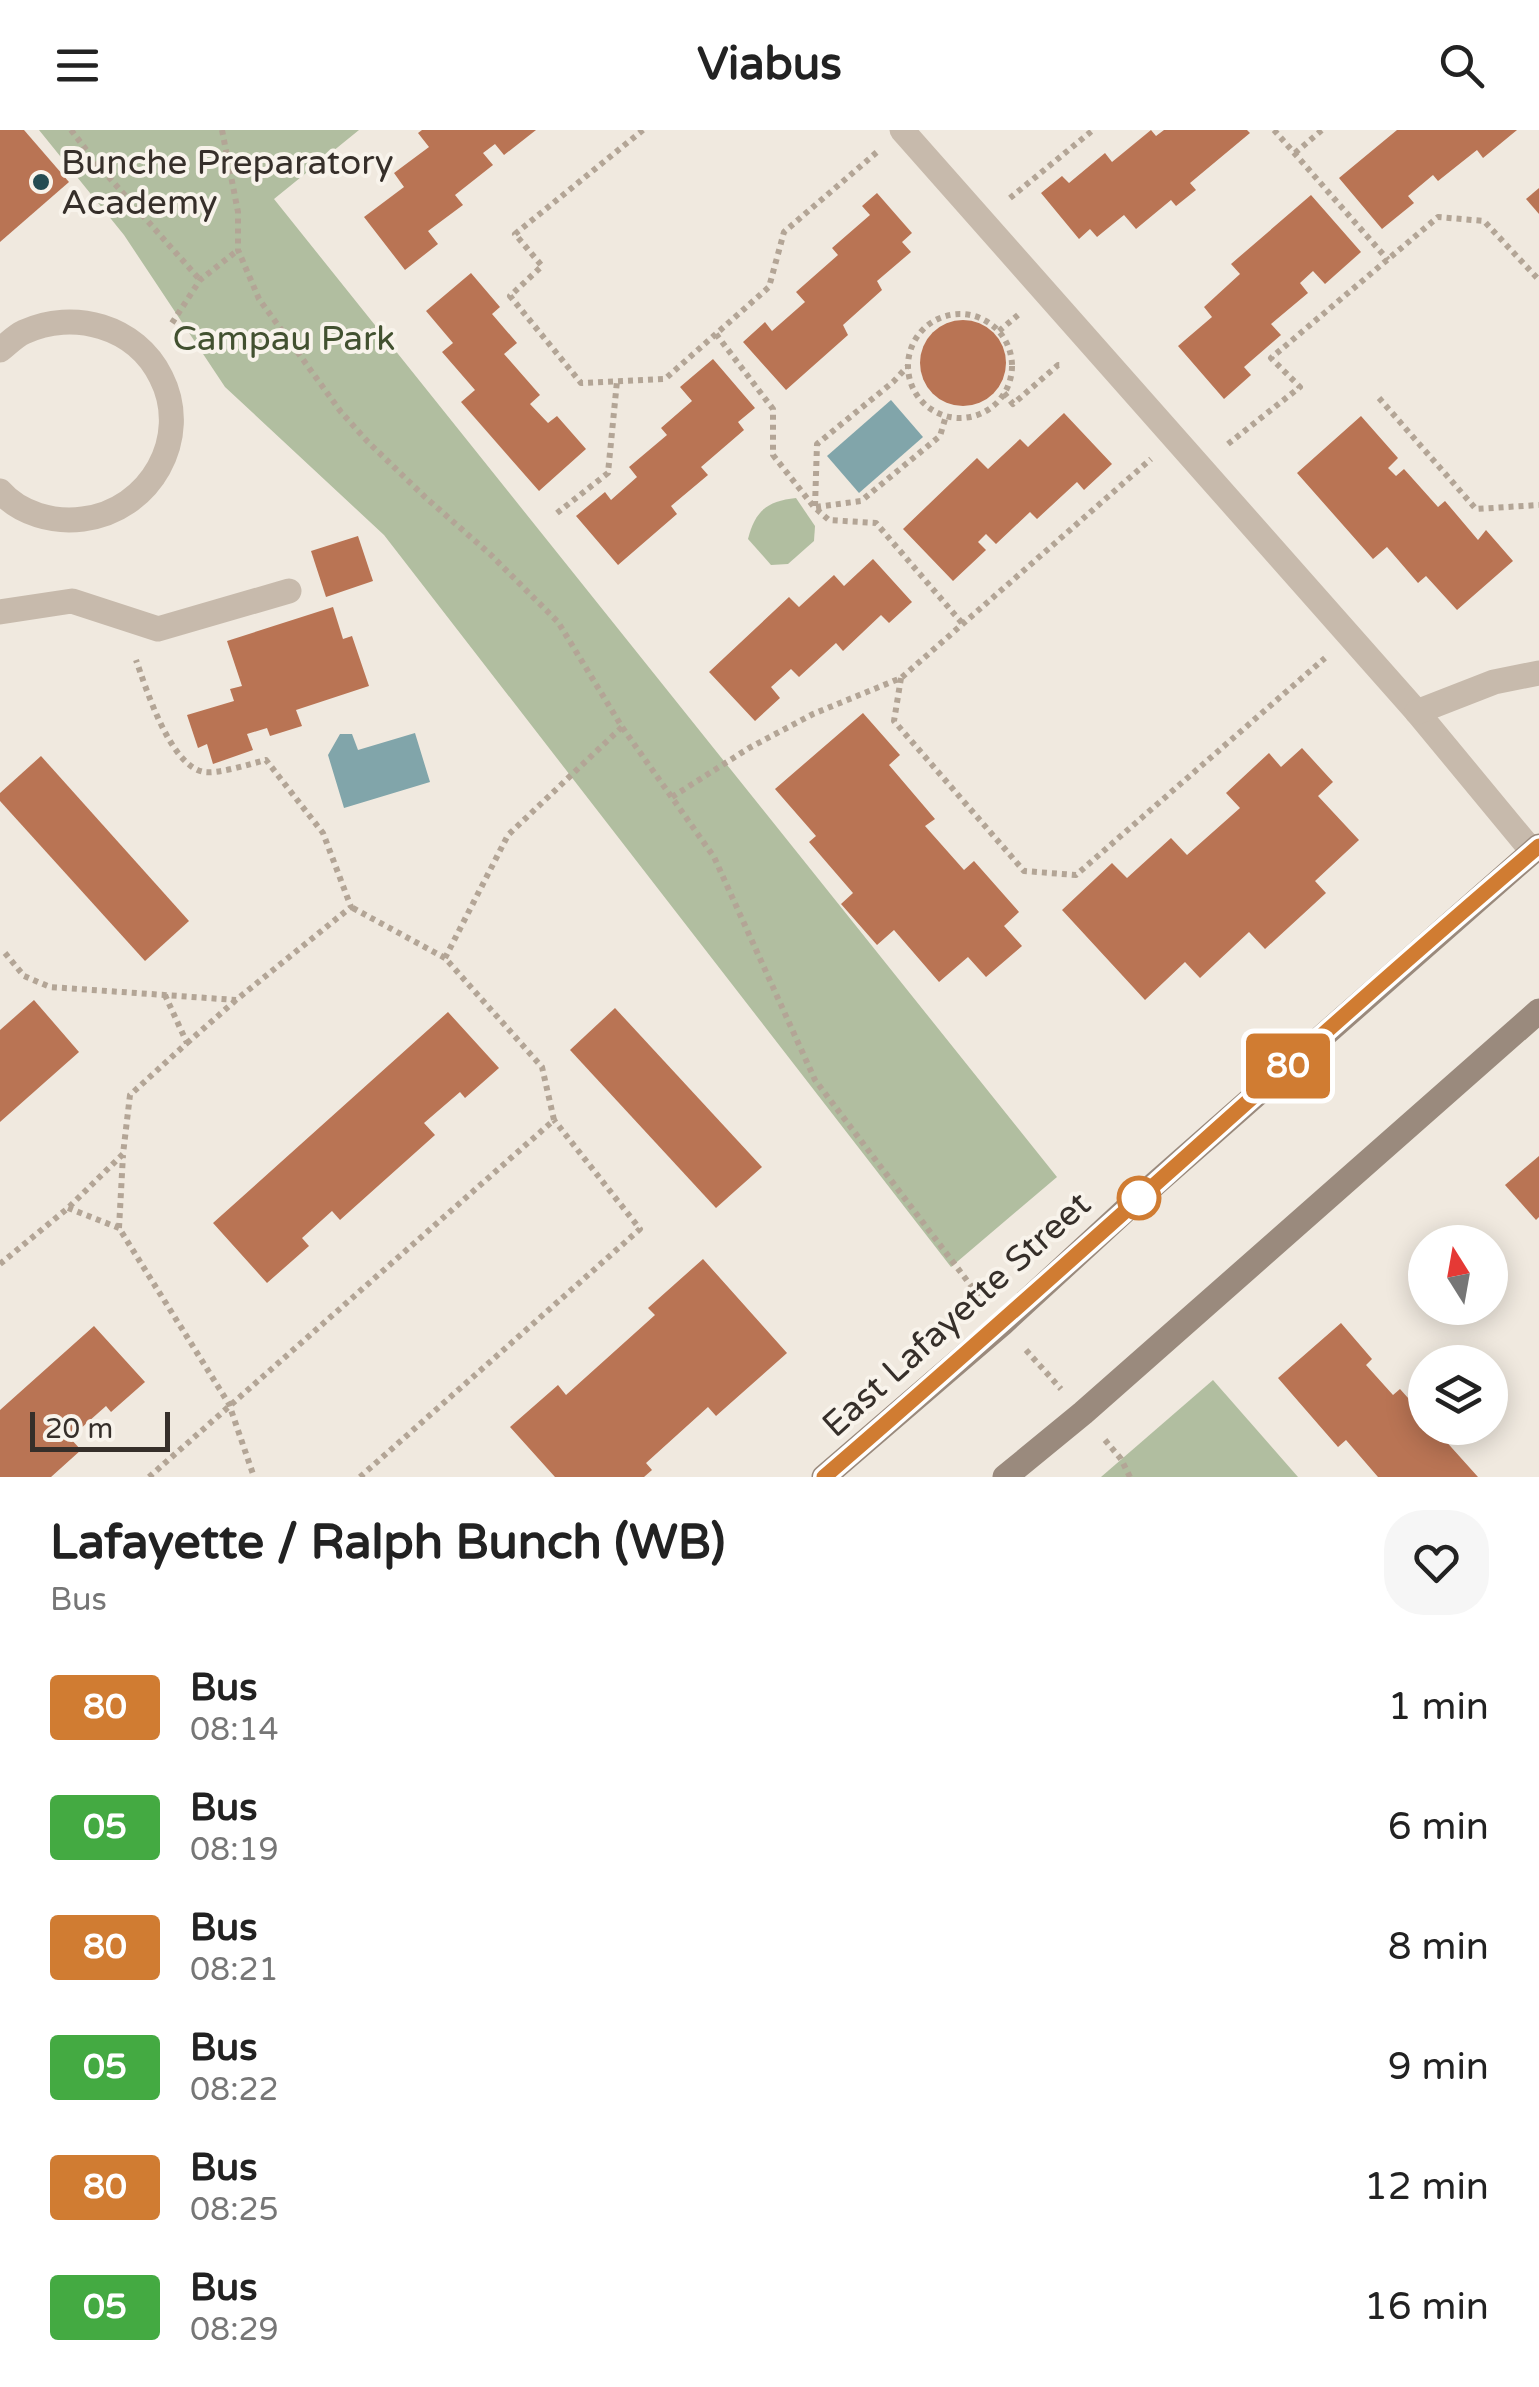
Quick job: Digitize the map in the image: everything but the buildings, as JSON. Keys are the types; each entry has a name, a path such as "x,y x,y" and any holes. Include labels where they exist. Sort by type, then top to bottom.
{"street":[{"path":"892,138 982,221 1536,848"},
{"path":"0,350 21,334 50,322 82,321 112,329 141,349 161,376 171,409 169,443 156,476 132,501 102,517 67,521 33,514 0,492"},
{"path":"0,612 72,601 158,629 289,590"},
{"path":"1417,712 1494,682 1539,673"},
{"name":"East Lafayette Street","path":"824,1477 1002,1324 1536,848"},
{"path":"1006,1477 1539,1011"}],"path":[{"path":"72,130 200,280"},
{"path":"222,130 238,212 238,250 260,299 341,412 558,622 622,727 714,857 815,1080 964,1278"},
{"path":"643,130 516,234 542,266 510,296 580,383 664,379 769,287 784,232 892,138"},
{"path":"982,221 1093,130"},
{"path":"1274,130 1388,260"},
{"path":"1295,154 1322,130"},
{"path":"1200,466 1300,387 1271,358 1438,217 1484,222 1539,280"},
{"path":"172,323 200,280 238,250"},
{"path":"967,314 985,320 998,331 1008,345 1012,361 1004,394 993,406 962,418 946,416 918,398 910,382 911,348 933,322 949,315 967,314"},
{"path":"998,331 1018,315"},
{"path":"716,334 772,409 773,455 814,508 829,520 876,523 962,623"},
{"path":"814,508 817,444 894,382 908,366"},
{"path":"557,512 608,473 616,381"},
{"path":"1379,398 1476,509 1539,505"},
{"path":"814,508 861,501 940,436 946,416"},
{"path":"672,796 812,714 901,678 1175,439"},
{"path":"120,616 157,719 187,765 206,772 266,760 323,833 351,907 445,958 542,1066 554,1120 640,1228 360,1477"},
{"path":"901,678 894,721 1024,870 1076,875 1350,636"},
{"path":"445,958 508,835 622,727"},
{"path":"254,1477 229,1404 120,1228 130,1094 236,1000 351,907"},
{"path":"2,952 24,976 50,987 236,1000"},
{"path":"164,994 187,1043"},
{"path":"149,1477 554,1120"},
{"path":"0,1264 68,1208 123,1154"},
{"path":"68,1208 120,1228"}],"green space":[{"name":"Campau Park","path":"39,130 359,130 274,199 1057,1177 951,1267 384,535 225,387 124,235"},
{"path":"796,498 815,526 814,541 788,564 771,565 748,539 751,529 764,509"},
{"path":"1213,1380 1298,1477 1101,1477"}],"water":[{"path":"891,400 923,437 859,493 827,456"},
{"path":"415,733 430,782 344,808 328,755 340,734 352,734 358,750"}],"bus line":[{"name":"80","path":"824,1477 1002,1324 1131,1205 1539,846"}],"place":[{"name":"Bunche Preparatory Academy","path":"41,182"}]}
